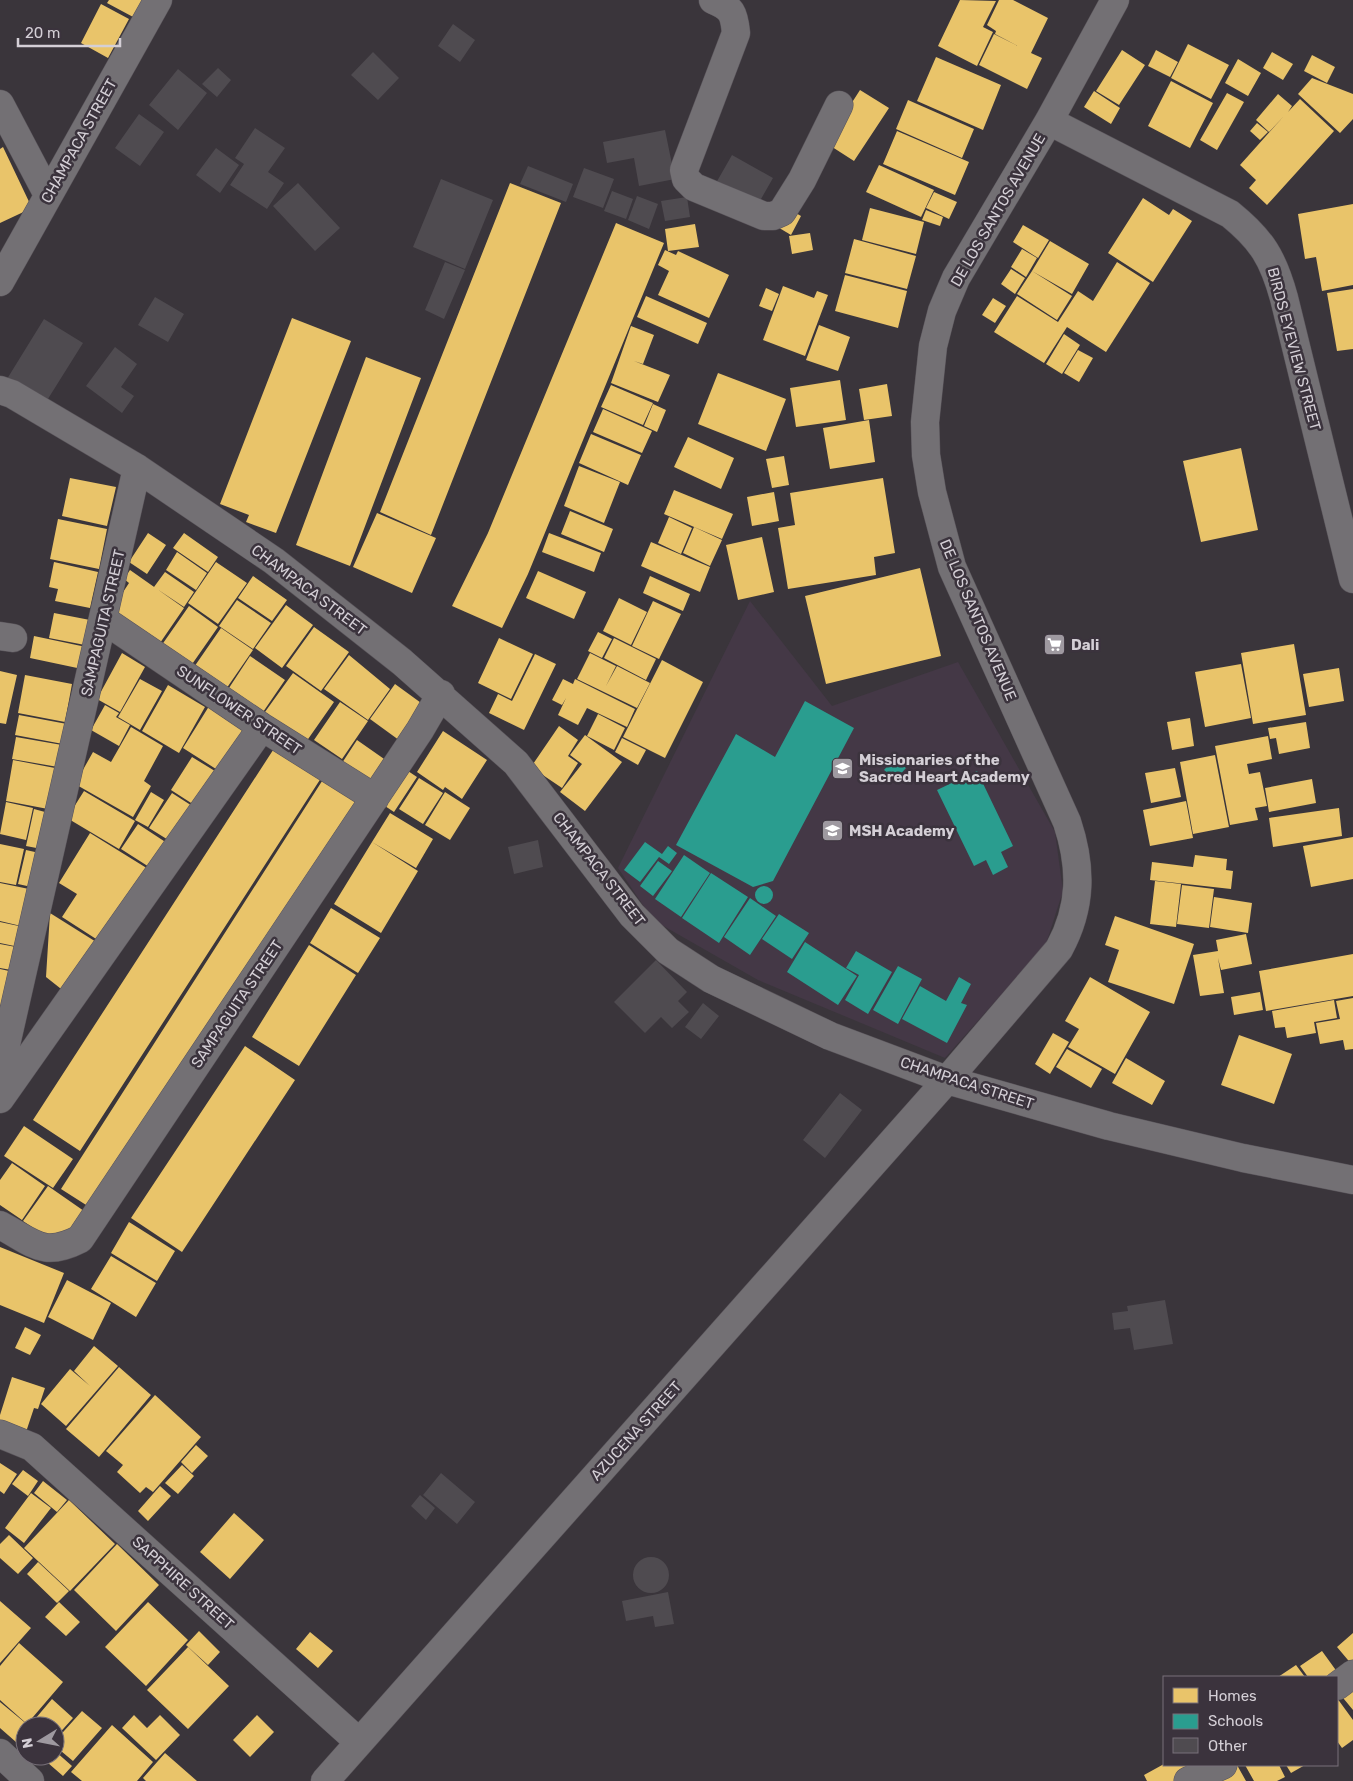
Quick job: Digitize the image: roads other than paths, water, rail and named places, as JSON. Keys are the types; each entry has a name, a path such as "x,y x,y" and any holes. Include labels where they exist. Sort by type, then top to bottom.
{"street":[{"name":"CHAMPACA STREET","path":"0,282 158,0"},
{"path":"713,0 725,5 734,16 736,34 684,170 686,179 694,187 764,216 774,216 782,212 802,180 839,105"},
{"name":"DE LOS SANTOS AVENUE","path":"947,1080 1059,949 1068,932 1079,892 1079,870 1075,846 1067,822 952,567 940,527 926,454 928,381 933,346 942,312 956,278 1049,121 1115,0"},
{"path":"0,104 48,196"},
{"name":"BIRDS EYEVIEW STREET","path":"1049,121 1230,214 1251,231 1266,251 1277,275 1284,298 1353,578"},
{"name":"CHAMPACA STREET","path":"0,390 12,394 137,468 274,561 441,694 516,763 632,915 668,951 711,979 830,1036 947,1080 1109,1126 1243,1158 1353,1180"},
{"name":"SAMPAGUITA STREET","path":"0,1071 137,468"},
{"name":"SUNFLOWER STREET","path":"104,620 262,727 375,798"},
{"name":"SAMPAGUITA STREET","path":"0,1225 46,1249 63,1248 80,1239 375,798 441,694"},
{"path":"0,1099 262,727"},
{"name":"AZUCENA STREET","path":"324,1781 947,1080"},
{"name":"SAPPHIRE STREET","path":"0,1434 32,1447 359,1742"},
{"path":"1338,1685 1353,1674"},
{"path":"0,1753 30,1781"},
{"path":"1188,1781 1221,1766"}],"place":[{"name":"Dali","path":"1055,645"},
{"name":"Missionaries of the Sacred Heart Academy","path":"843,769"},
{"name":"MSH Academy","path":"833,831"}]}
